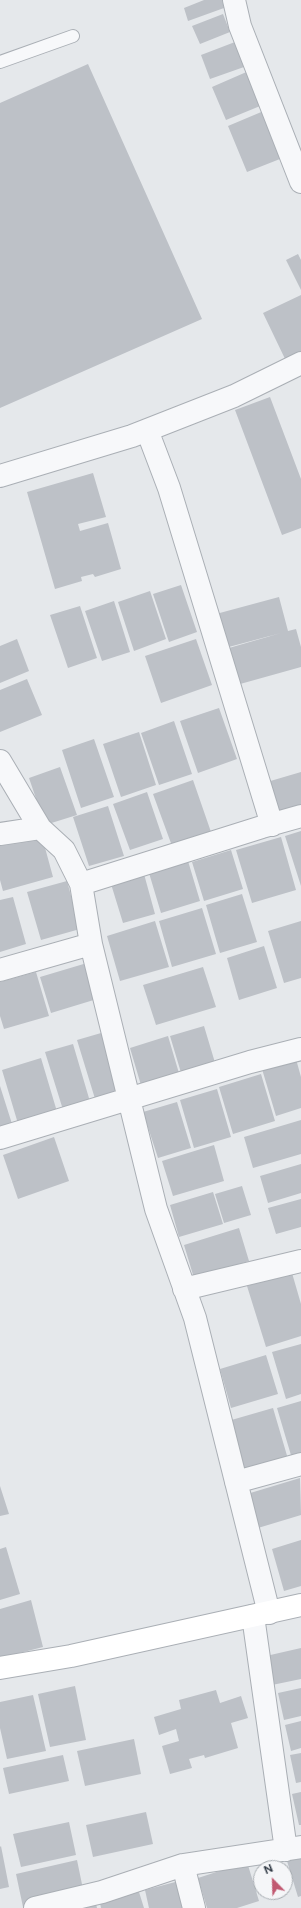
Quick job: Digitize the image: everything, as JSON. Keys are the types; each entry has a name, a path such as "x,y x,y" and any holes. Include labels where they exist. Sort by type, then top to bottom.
{"street":[{"path":"234,0 240,26 301,182"},
{"path":"0,476 147,430 234,396 301,363"},
{"path":"147,430 169,488 272,825"},
{"path":"0,761 40,828 64,850 81,884 91,944 156,1209 194,1318 236,1482 261,1615 293,1848 183,1865 102,1892 35,1908"},
{"path":"81,884 301,816"},
{"path":"0,834 40,828"},
{"path":"0,970 91,944"},
{"path":"0,1138 250,1062 301,1049"},
{"path":"184,1289 301,1261"},
{"path":"236,1482 301,1464"},
{"path":"0,1668 71,1656 301,1605"},
{"path":"183,1865 194,1908"}],"lane":[{"path":"0,62 73,36"}],"building":[{"path":"204,0 222,0 224,8 188,21 184,8"},
{"path":"223,14 230,32 200,44 192,26"},
{"path":"235,42 244,67 210,79 201,55"},
{"path":"88,64 202,319 0,408 0,103"},
{"path":"251,70 265,104 226,120 212,87"},
{"path":"266,110 285,157 247,172 228,126"},
{"path":"298,254 301,260 301,290 286,260"},
{"path":"301,295 301,356 287,363 263,313"},
{"path":"270,397 301,479 301,528 282,535 235,410"},
{"path":"93,473 106,517 78,524 80,531 108,523 121,569 95,577 93,574 81,577 82,581 55,589 27,492"},
{"path":"181,585 197,632 169,642 153,594"},
{"path":"150,591 166,639 134,651 118,602"},
{"path":"279,597 288,631 296,629 301,647 301,667 233,686 222,650 281,633 225,648 216,614"},
{"path":"114,601 130,652 102,661 85,611"},
{"path":"80,606 97,658 68,668 50,615"},
{"path":"17,639 29,671 0,683 0,646"},
{"path":"196,639 212,685 161,703 145,656"},
{"path":"27,679 42,715 0,732 0,690"},
{"path":"219,708 237,759 198,773 180,721"},
{"path":"174,721 192,774 159,785 141,733"},
{"path":"139,732 156,785 121,797 103,744"},
{"path":"94,739 114,797 81,808 62,750"},
{"path":"60,767 77,815 45,825 29,778"},
{"path":"301,772 301,809 277,816 267,782"},
{"path":"193,780 211,832 172,846 153,794"},
{"path":"147,792 163,839 130,850 113,804"},
{"path":"108,806 124,856 89,866 73,817"},
{"path":"301,831 301,886 285,836"},
{"path":"41,833 53,877 3,891 0,880 0,845"},
{"path":"281,837 296,890 252,903 236,850"},
{"path":"231,850 243,889 204,901 192,862"},
{"path":"188,861 200,901 161,913 149,873"},
{"path":"144,874 155,914 123,923 111,884"},
{"path":"67,881 80,929 41,940 27,892"},
{"path":"242,894 257,942 220,953 206,905"},
{"path":"13,897 26,944 0,952 0,900"},
{"path":"202,908 216,954 172,967 159,921"},
{"path":"155,921 169,967 120,981 107,936"},
{"path":"301,921 301,978 284,983 268,931"},
{"path":"264,946 277,988 239,1000 227,958"},
{"path":"87,963 97,999 51,1013 40,977"},
{"path":"203,967 216,1007 156,1025 143,985"},
{"path":"36,972 49,1016 4,1029 0,1016 0,982"},
{"path":"204,1026 216,1066 182,1076 170,1036"},
{"path":"108,1031 126,1093 96,1102 77,1040"},
{"path":"168,1036 181,1080 143,1092 130,1048"},
{"path":"73,1044 91,1105 64,1113 45,1052"},
{"path":"41,1058 58,1115 19,1127 2,1070"},
{"path":"296,1059 301,1077 301,1108 276,1116 262,1069"},
{"path":"261,1074 275,1121 233,1134 219,1087"},
{"path":"0,1086 13,1127 0,1131"},
{"path":"217,1089 231,1137 194,1148 180,1100"},
{"path":"177,1102 191,1148 158,1158 143,1112"},
{"path":"301,1120 301,1154 253,1168 244,1137"},
{"path":"54,1137 69,1181 18,1199 3,1155"},
{"path":"214,1145 224,1181 173,1196 162,1161"},
{"path":"301,1164 301,1193 268,1203 260,1176"},
{"path":"242,1186 251,1215 224,1223 215,1194"},
{"path":"213,1192 223,1224 179,1237 170,1205"},
{"path":"301,1199 301,1227 276,1234 268,1208"},
{"path":"239,1228 249,1261 194,1278 184,1245"},
{"path":"292,1273 301,1304 301,1336 266,1347 247,1286"},
{"path":"301,1344 301,1394 286,1399 272,1352"},
{"path":"266,1355 278,1394 231,1408 220,1369"},
{"path":"301,1401 301,1460 293,1462 277,1408"},
{"path":"273,1408 288,1459 244,1473 228,1421"},
{"path":"300,1478 301,1515 258,1528 247,1494"},
{"path":"0,1486 9,1514 0,1516"},
{"path":"301,1540 301,1586 284,1591 272,1549"},
{"path":"6,1547 20,1594 0,1600 0,1549"},
{"path":"31,1600 43,1647 0,1658 0,1609"},
{"path":"301,1648 301,1679 272,1685 266,1656"},
{"path":"75,1686 86,1740 50,1747 38,1694"},
{"path":"301,1688 301,1716 284,1720 278,1693"},
{"path":"216,1690 220,1703 241,1696 248,1718 231,1723 238,1748 205,1758 204,1755 189,1759 192,1768 170,1774 162,1746 179,1741 176,1729 159,1735 154,1717 181,1709 179,1700"},
{"path":"33,1695 46,1751 7,1759 0,1728 0,1702"},
{"path":"301,1721 301,1748 291,1751 285,1725"},
{"path":"134,1739 141,1774 85,1786 77,1751"},
{"path":"301,1753 301,1782 296,1783 290,1755"},
{"path":"63,1755 69,1781 9,1794 3,1768"},
{"path":"301,1792 301,1825 299,1825 292,1794"},
{"path":"146,1812 153,1844 93,1857 86,1825"},
{"path":"69,1822 76,1855 21,1867 13,1834"},
{"path":"1,1846 9,1887 0,1889 0,1847"},
{"path":"301,1857 301,1896 298,1897 293,1881 293,1860 290,1860"},
{"path":"77,1860 84,1894 23,1907 16,1874"},
{"path":"247,1862 253,1882 253,1900 259,1901 237,1908 207,1908 198,1878"},
{"path":"179,1881 186,1908 149,1908 145,1890"},
{"path":"139,1892 144,1908 101,1908 100,1903"},
{"path":"96,1904 97,1908 83,1908"}]}
